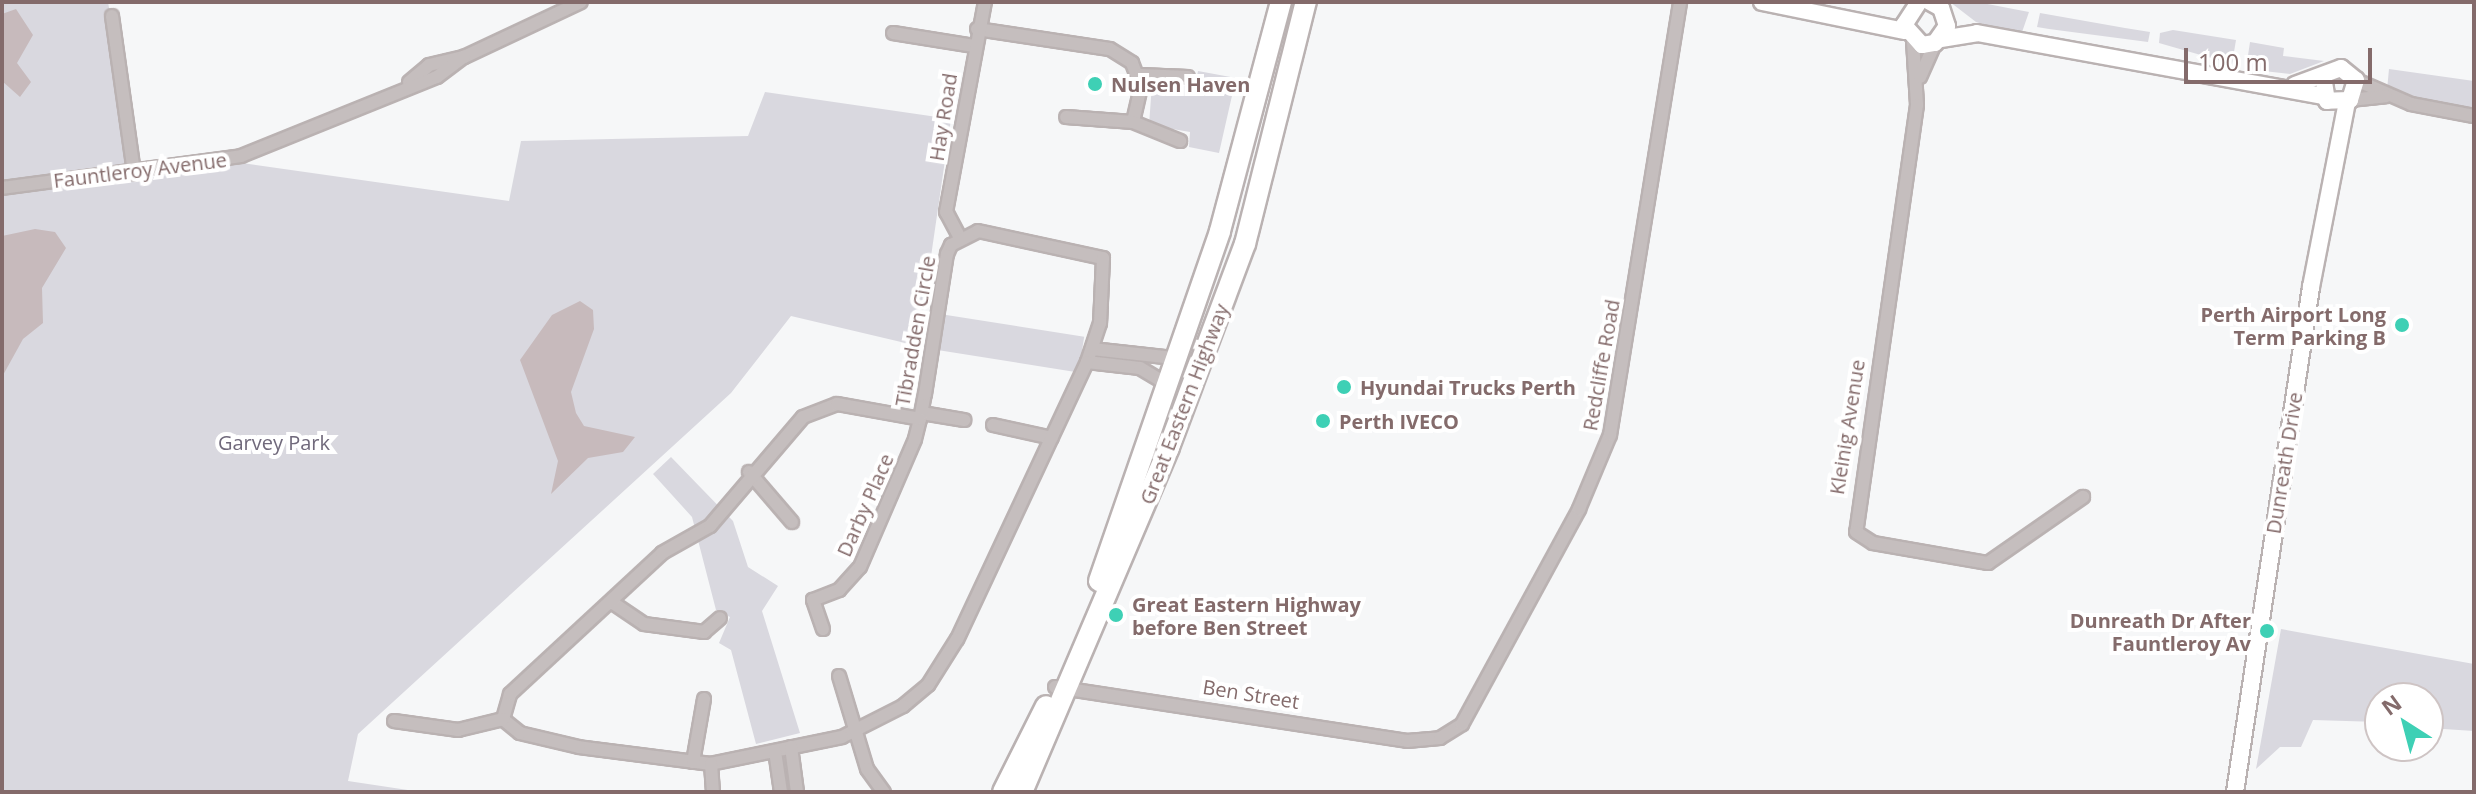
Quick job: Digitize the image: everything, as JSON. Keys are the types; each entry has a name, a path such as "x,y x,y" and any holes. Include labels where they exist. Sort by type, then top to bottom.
{"highway":[{"name":"Great Eastern Highway","path":"1022,792 1091,606 1255,114 1281,2"},
{"name":"Great Eastern Highway","path":"1003,792 1062,687 1245,244 1306,2"}],"main road":[{"path":"1762,2 1869,19 1909,36 1938,41 1977,33 2295,85 2325,98 2348,101 2356,80 2341,68 2295,85"},
{"path":"1869,19 1916,4"},
{"path":"1909,36 1916,4"},
{"path":"1938,41 1939,7"},
{"path":"1939,7 1977,33"},
{"path":"2323,76 2325,98"},
{"name":"Dunreath Drive","path":"2325,98 2337,135"},
{"name":"Dunreath Drive","path":"2235,792 2337,135 2348,101"}],"street":[{"name":"Fauntleroy Avenue","path":"2,188 134,173 241,156 407,84 429,65 464,57 581,2"},
{"name":"Hay Road","path":"959,236 946,212 977,29 985,2"},
{"name":"Redcliffe Road","path":"1440,738 1462,724 1477,702 1604,455 1680,2"},
{"path":"112,16 134,173"},
{"path":"977,29 1110,49 1140,75 1188,77"},
{"path":"893,33 974,46"},
{"name":"Kleinig Avenue","path":"1909,36 1920,77"},
{"name":"Kleinig Avenue","path":"1938,41 1920,77 1856,532 1873,543 1988,563 2083,497"},
{"path":"1133,122 1140,75"},
{"path":"2356,80 2386,96 2474,116"},
{"path":"2348,101 2386,96"},
{"path":"1066,117 1133,122 1180,141"},
{"name":"Tibradden Circle","path":"978,231 1103,258 1108,270 1090,355 957,639 928,685 857,731 711,764 579,747 520,733 503,719 510,694 613,603 662,553 710,526 749,472 818,407 921,416 947,254 959,236 978,231"},
{"path":"1090,355 1174,358"},
{"path":"1090,355 1140,368 1165,383"},
{"path":"921,416 964,420"},
{"name":"Darby Place","path":"823,629 813,600 839,590 860,567 921,416"},
{"path":"993,425 1052,438"},
{"path":"749,472 792,522"},
{"path":"613,603 626,616 659,626 704,632 720,618"},
{"path":"839,676 867,769 883,792"},
{"name":"Ben Street","path":"1062,687 1407,741 1440,738"},
{"path":"693,762 704,699"},
{"path":"394,721 458,730 503,719"},
{"path":"791,747 797,792"},
{"path":"775,751 781,792"},
{"path":"711,764 713,792"}],"green space":[{"name":"Garvey Park","path":"2,2 108,2 139,179 242,163 509,201 521,141 748,136 765,92 951,119 918,346 791,316 731,393 358,734 348,781 421,792 2,792"},
{"path":"1950,2 1977,2 2029,12 2021,35 1976,22"},
{"path":"2040,13 2150,32 2148,42 2037,27"},
{"path":"2173,30 2236,40 2232,64 2159,43 2160,33"},
{"path":"2250,42 2284,48 2283,56 2324,61 2290,74 2246,69"},
{"path":"2389,69 2474,81 2474,111 2398,97 2387,90"},
{"path":"1198,71 1236,78 1219,153 1189,147 1190,132 1149,125 1152,84 1195,86"},
{"path":"940,314 1084,337 1079,372 934,350"},
{"path":"671,457 733,521 748,567 778,586 762,611 800,733 756,744 731,650 719,643 730,617 716,610 692,517 653,474"},
{"path":"2281,629 2474,664 2474,731 2444,729 2444,682 2364,682 2364,722 2313,720 2301,747 2280,747 2256,769"}],"shaded area":[{"path":"16,9 33,35 17,63 31,82 20,97 2,81 2,14"},
{"path":"35,229 55,232 66,248 42,288 43,323 23,339 2,377 2,236"},
{"path":"580,301 593,310 594,329 571,392 576,413 584,426 635,437 623,452 588,458 551,494 558,461 520,360 552,315"}],"place":[{"name":"Nulsen Haven","path":"1095,84"},
{"name":"Perth Airport Long Term Parking B","path":"2402,325"},
{"name":"Hyundai Trucks Perth","path":"1344,387"},
{"name":"Perth IVECO","path":"1323,421"},
{"name":"Great Eastern Highway before Ben Street","path":"1116,615"},
{"name":"Dunreath Dr After Fauntleroy Av","path":"2267,631"}]}
